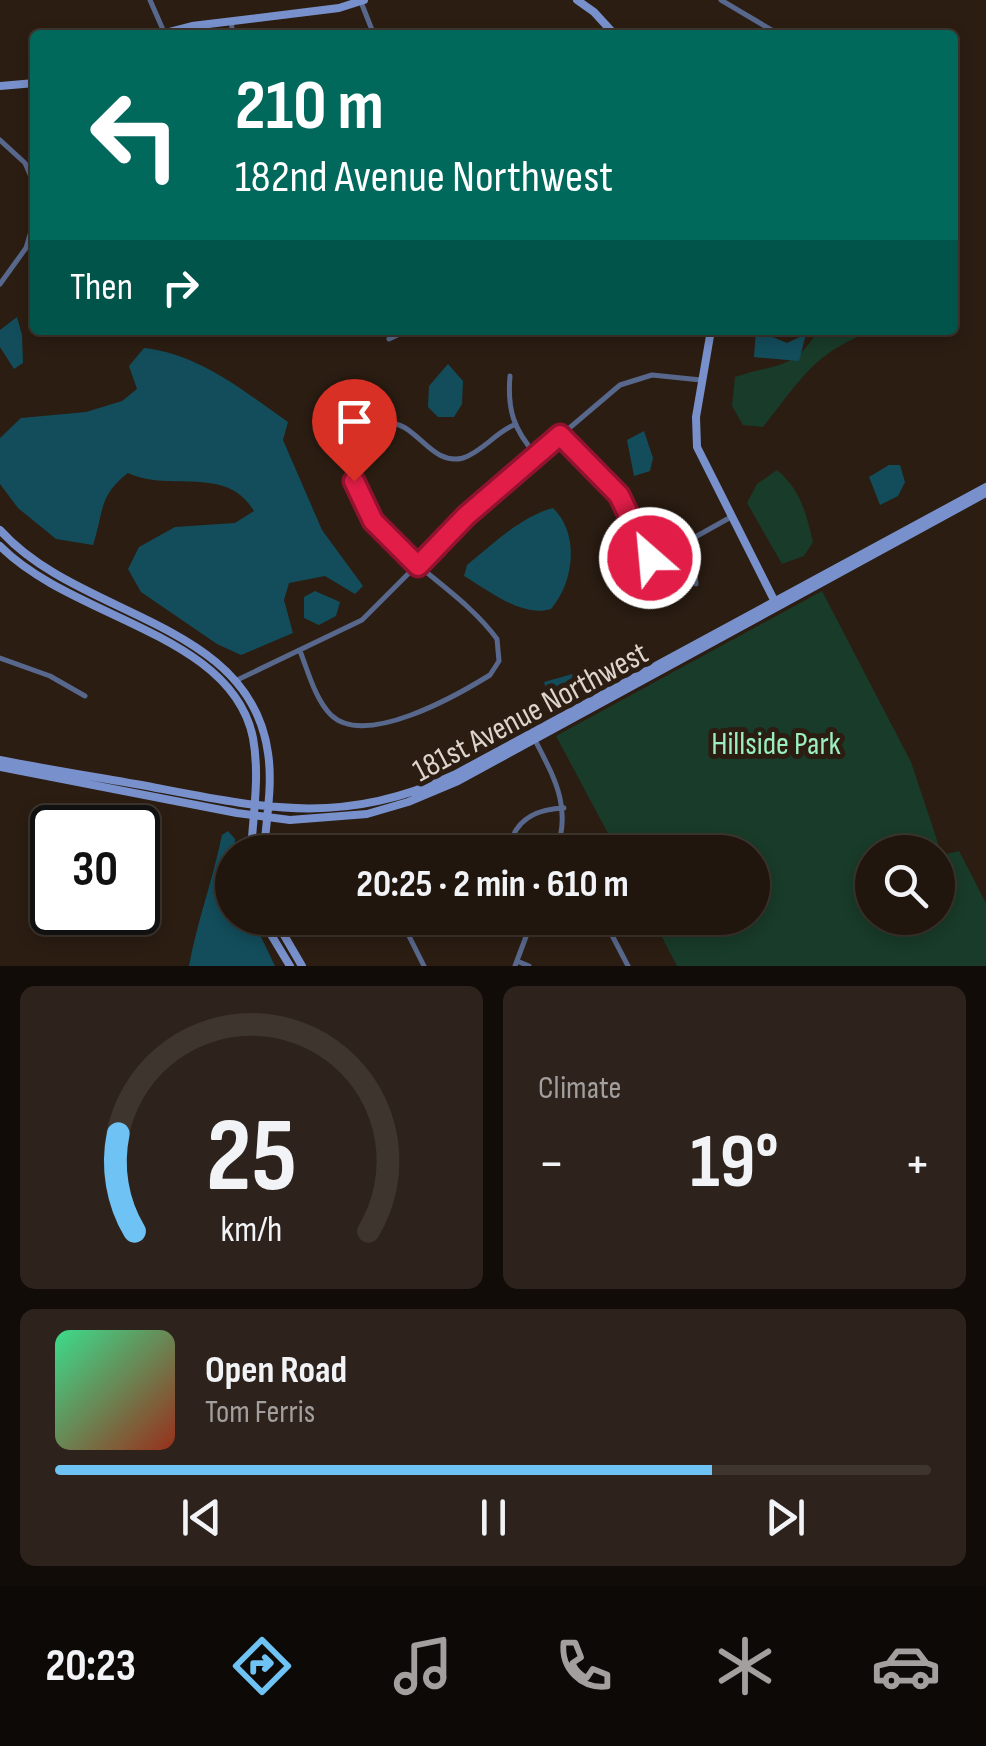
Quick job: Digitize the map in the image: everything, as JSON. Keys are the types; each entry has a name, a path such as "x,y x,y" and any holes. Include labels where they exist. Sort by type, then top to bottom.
{"main road":[{"path":"577,0 610,30"},
{"path":"183,30 339,8 362,1"},
{"path":"0,86 30,83"},
{"path":"710,335 695,427 697,447 776,603"},
{"name":"181st Avenue Northwest","path":"0,763 267,813 335,819 384,810 444,788 986,490"},
{"path":"0,530 49,573 195,645 221,664 254,742 252,835"},
{"path":"0,546 57,590 192,655 232,683 257,715 268,747 265,835"},
{"path":"272,935 290,966"},
{"path":"284,935 302,966"}],"street":[{"path":"150,0 160,30"},
{"path":"721,0 772,30"},
{"path":"362,1 372,30"},
{"path":"231,21 232,30"},
{"path":"0,140 25,163 30,174"},
{"path":"0,284 30,240"},
{"path":"389,339 397,335"},
{"path":"232,683 356,625 466,516 628,381 652,374 702,381"},
{"path":"510,376 514,425 536,455"},
{"path":"300,651 325,708 334,718 352,726 372,727 396,720 490,676 499,661 497,639 370,516 345,459 349,440 374,425 395,423 405,427 440,455 457,459 514,425"},
{"path":"560,435 619,495 640,554 656,558 731,517"},
{"path":"684,543 694,564 696,584"},
{"path":"0,658 50,676 85,696"},
{"path":"533,736 557,782 564,808 562,835"},
{"path":"514,835 521,821 541,811 564,808"},
{"path":"408,935 424,966"},
{"path":"527,935 516,964 529,966"},
{"path":"612,935 628,966"}],"green space":[{"path":"815,335 863,335 838,347 810,369 763,427 743,425 732,406 735,377 791,360"},
{"path":"777,470 797,494 813,542 804,556 782,564 747,503 757,484"},
{"name":"Hillside Park","path":"822,591 911,762 935,835 855,835 855,935 955,935 955,852 959,851 986,903 986,966 677,966 661,935 770,935 770,835 609,835 556,736"}],"water":[{"path":"17,317 23,363 14,369 0,347 0,330"},
{"path":"756,335 768,335 787,343 806,335 799,361 754,357"},
{"path":"144,348 202,366 288,422 283,440 322,530 363,586 355,594 325,576 289,583 284,600 293,633 241,655 217,644 141,592 128,569 139,547 175,527 235,523 254,511 229,488 128,473 111,489 103,505 93,545 56,539 18,508 0,484 0,438 21,418 86,412 122,401 137,389 129,366"},
{"path":"448,364 463,381 462,404 454,417 438,417 428,407 429,386"},
{"path":"644,431 653,458 650,471 634,476 627,440"},
{"path":"889,465 900,465 905,482 898,496 880,505 869,477"},
{"path":"553,508 567,531 571,558 565,585 551,609 517,606 464,576 467,565 507,532"},
{"path":"315,591 340,602 336,616 319,625 304,618 304,597"},
{"path":"583,671 607,677 551,706 544,682"},
{"path":"215,864 215,935 260,935 275,966 189,966"}],"route":[{"path":"354,481 373,521 418,566 466,516 560,435 619,495 630,518 636,550 650,558"}]}
